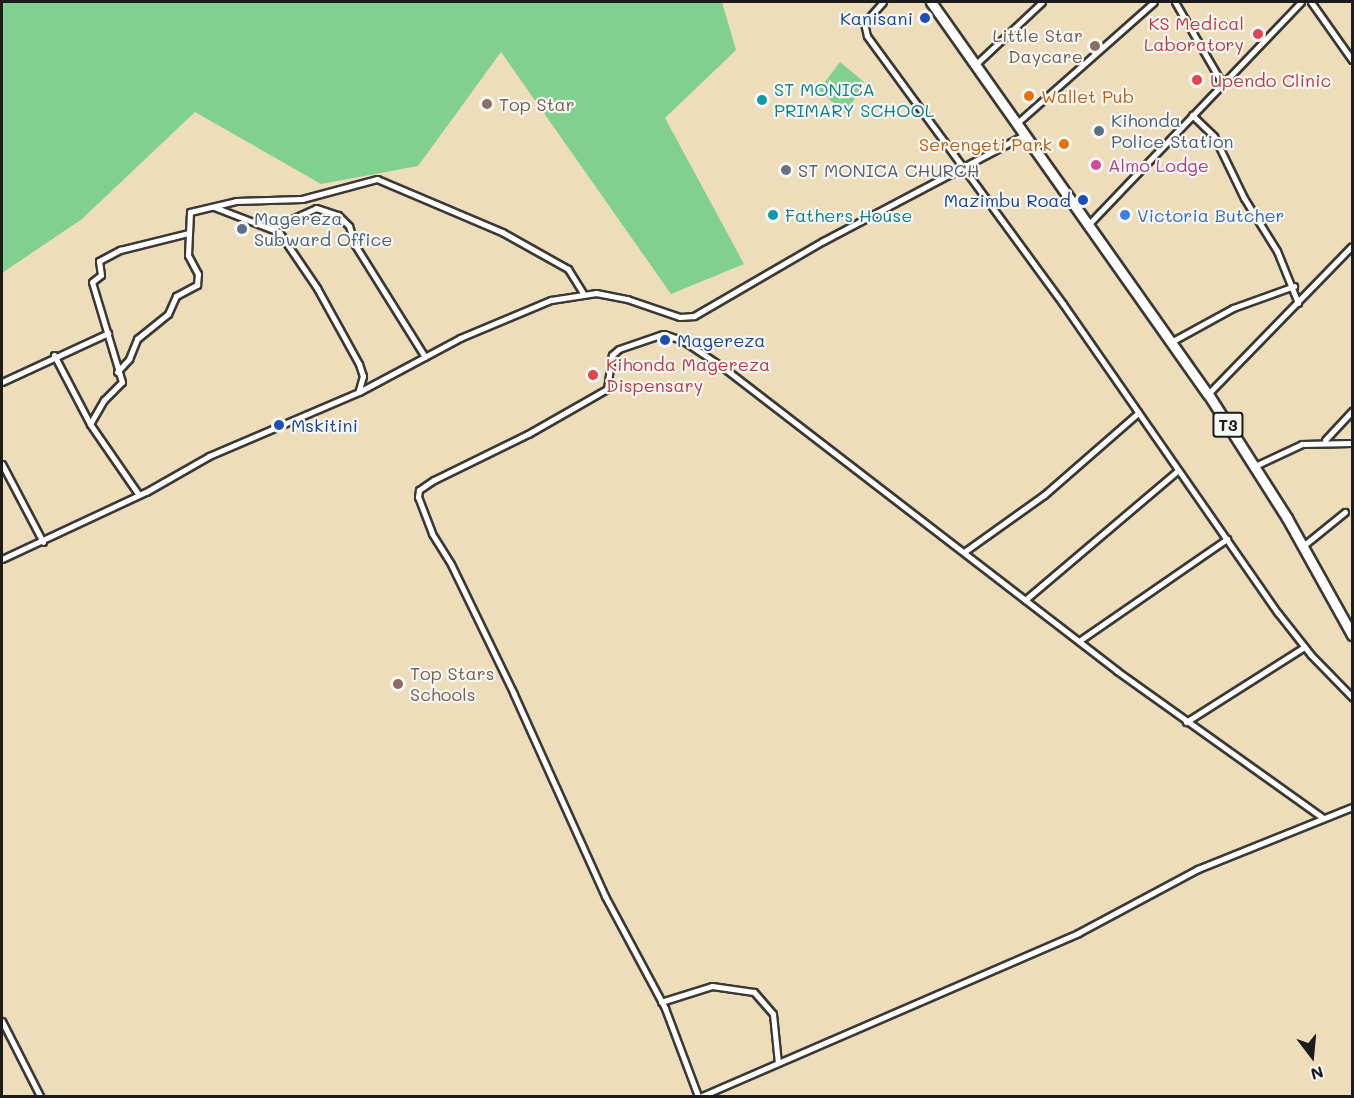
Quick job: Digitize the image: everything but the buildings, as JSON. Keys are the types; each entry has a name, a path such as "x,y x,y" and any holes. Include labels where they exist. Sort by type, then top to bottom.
{"highway":[{"name":"T3","path":"931,2 1208,394 1304,546 1353,635"}],"street":[{"path":"883,2 862,27 1304,647 1353,697"},
{"path":"975,65 1042,2"},
{"path":"1016,124 1154,2"},
{"path":"1175,2 1221,83"},
{"path":"1088,226 1221,83 1301,2"},
{"path":"1311,2 1353,60"},
{"path":"1192,115 1214,136 1294,286 1298,303"},
{"path":"2,559 43,542 139,495 209,456 359,392 499,321 583,293 627,299 680,317 694,316 768,271 1024,135"},
{"path":"117,372 129,359 137,339 168,314 176,296 197,285 198,274 188,255 190,212 236,201 302,199 378,179 502,232 568,269 583,293"},
{"path":"214,207 272,228 317,288 359,364 363,376 359,392"},
{"path":"272,228 316,208 338,215 349,226 355,245 425,357"},
{"path":"90,424 104,400 121,385 92,282 101,273 99,261 120,250 188,233"},
{"path":"1208,394 1353,246"},
{"path":"1171,342 1233,308 1294,286"},
{"path":"2,382 54,355 108,333"},
{"path":"1323,819 1186,722 724,368 682,340 663,334 613,353 607,389 419,490 419,502 432,533 456,573 596,877 661,1002 702,1096 1078,933 1198,869 1323,819 1353,807"},
{"path":"54,355 90,424 139,495"},
{"path":"1325,440 1353,411"},
{"path":"964,552 1044,495 1138,413"},
{"path":"1255,466 1302,444 1325,440 1353,443"},
{"path":"2,464 43,542"},
{"path":"1025,600 1177,471"},
{"path":"1304,546 1345,512"},
{"path":"1078,641 1227,539"},
{"path":"1186,722 1304,647"},
{"path":"661,1002 712,986 754,992 773,1014 772,1034 778,1064"},
{"path":"2,1021 40,1096"}],"green space":[{"path":"2,2 722,2 736,50 665,118 744,264 671,294 501,52 418,166 321,184 195,112 82,219 2,273"},
{"path":"840,62 864,82 846,114 819,90"}],"place":[{"name":"Kanisani","path":"925,18"},
{"name":"KS Medical Laboratory","path":"1258,34"},
{"name":"Little Star Daycare","path":"1095,46"},
{"name":"Upendo Clinic","path":"1197,80"},
{"name":"Wallet Pub","path":"1029,96"},
{"name":"ST MONICA PRIMARY SCHOOL","path":"762,100"},
{"name":"Top Star","path":"487,104"},
{"name":"Kihonda Police Station","path":"1099,131"},
{"name":"Serengeti Park","path":"1064,144"},
{"name":"Almo Lodge","path":"1096,165"},
{"name":"ST MONICA CHURCH","path":"786,170"},
{"name":"Mazimbu Road","path":"1083,200"},
{"name":"Fathers House","path":"773,215"},
{"name":"Victoria Butcher","path":"1125,215"},
{"name":"Magereza Subward Office","path":"242,229"},
{"name":"Magereza","path":"665,340"},
{"name":"Kihonda Magereza Dispensary","path":"593,375"},
{"name":"Mskitini","path":"279,425"},
{"name":"Top Stars Schools","path":"398,684"}]}
